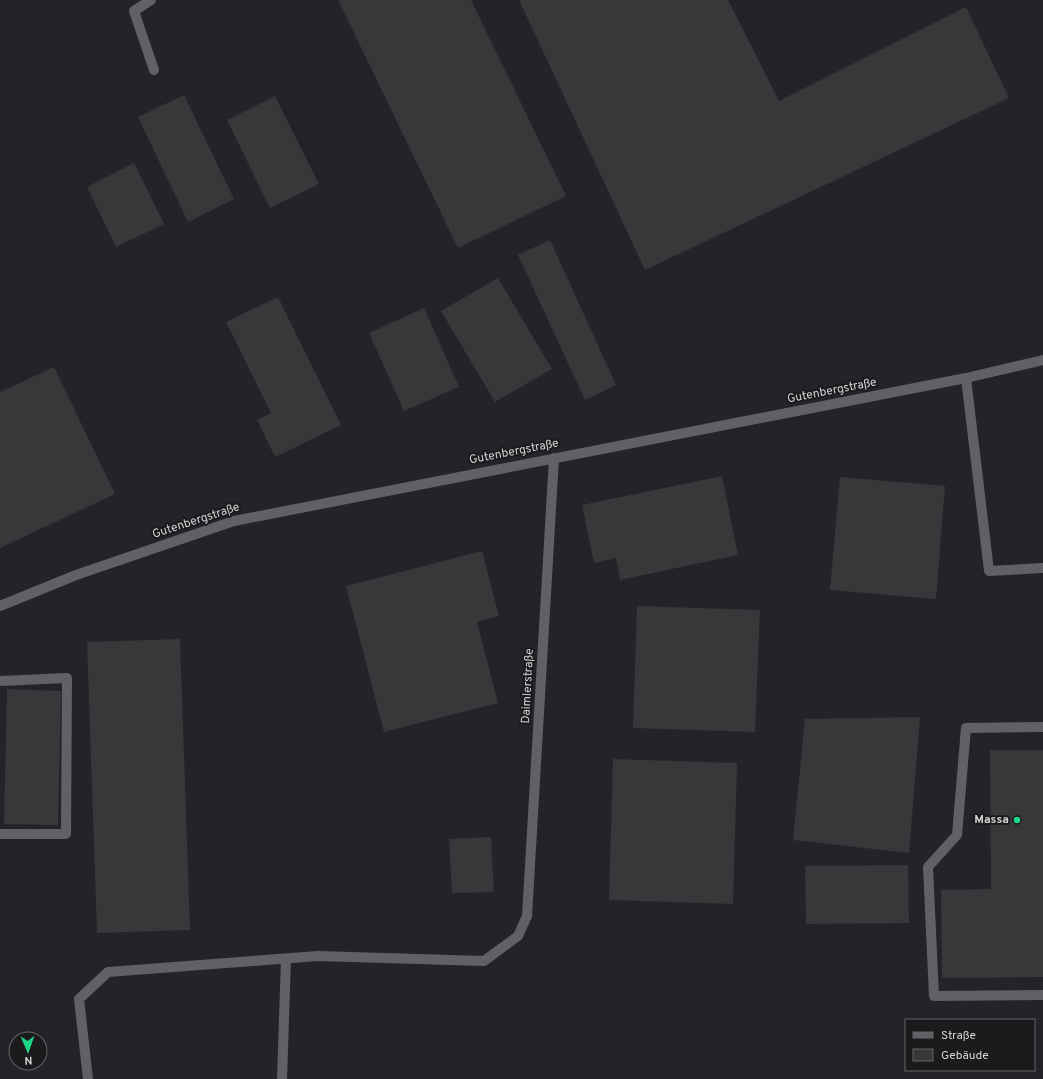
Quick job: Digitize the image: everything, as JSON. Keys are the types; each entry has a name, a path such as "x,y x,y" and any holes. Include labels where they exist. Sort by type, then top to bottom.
{"street":[{"path":"151,0 134,11 154,70"},
{"name":"Gutenbergstraße","path":"0,606 76,575 234,521 966,378 1043,360"},
{"path":"966,378 989,571 1043,568"},
{"name":"Daimlerstraße","path":"286,959 318,956 484,961 518,936 527,916 554,458"},
{"path":"0,681 67,678 66,834 0,834"},
{"path":"1043,727 966,728 957,835 928,867 934,996 1043,995"},
{"path":"88,1079 80,999 108,972 286,959 282,1079"}],"shaded area":[{"path":"0,0 1043,0 1043,1079 0,1079"}],"building":[{"path":"338,0 471,0 566,196 458,248"},
{"path":"519,0 728,0 779,101 966,7 1009,98 645,270"},
{"path":"184,95 234,199 188,222 138,117"},
{"path":"275,96 319,184 270,208 227,120"},
{"path":"134,163 164,224 116,247 87,187"},
{"path":"550,240 616,385 585,400 518,255"},
{"path":"498,278 552,369 495,402 441,311"},
{"path":"278,297 341,425 275,457 257,420 271,413 226,322"},
{"path":"424,308 459,387 404,411 369,333"},
{"path":"54,367 115,494 0,548 0,392"},
{"path":"722,476 738,555 620,580 616,558 594,563 582,505"},
{"path":"840,477 945,486 936,599 830,590"},
{"path":"482,551 499,616 477,622 498,703 384,732 346,586"},
{"path":"637,606 760,610 755,732 633,728"},
{"path":"180,639 190,930 97,933 87,642"},
{"path":"7,689 61,691 58,825 4,824"},
{"path":"920,717 909,853 793,840 805,719"},
{"name":"Massa","path":"990,750 1043,750 1043,977 942,978 941,890 991,889"},
{"path":"613,759 737,763 733,904 609,900"},
{"path":"491,837 494,892 452,893 449,839"},
{"path":"908,865 909,923 806,924 805,866"}],"place":[{"name":"Massa","path":"1017,820"}]}
